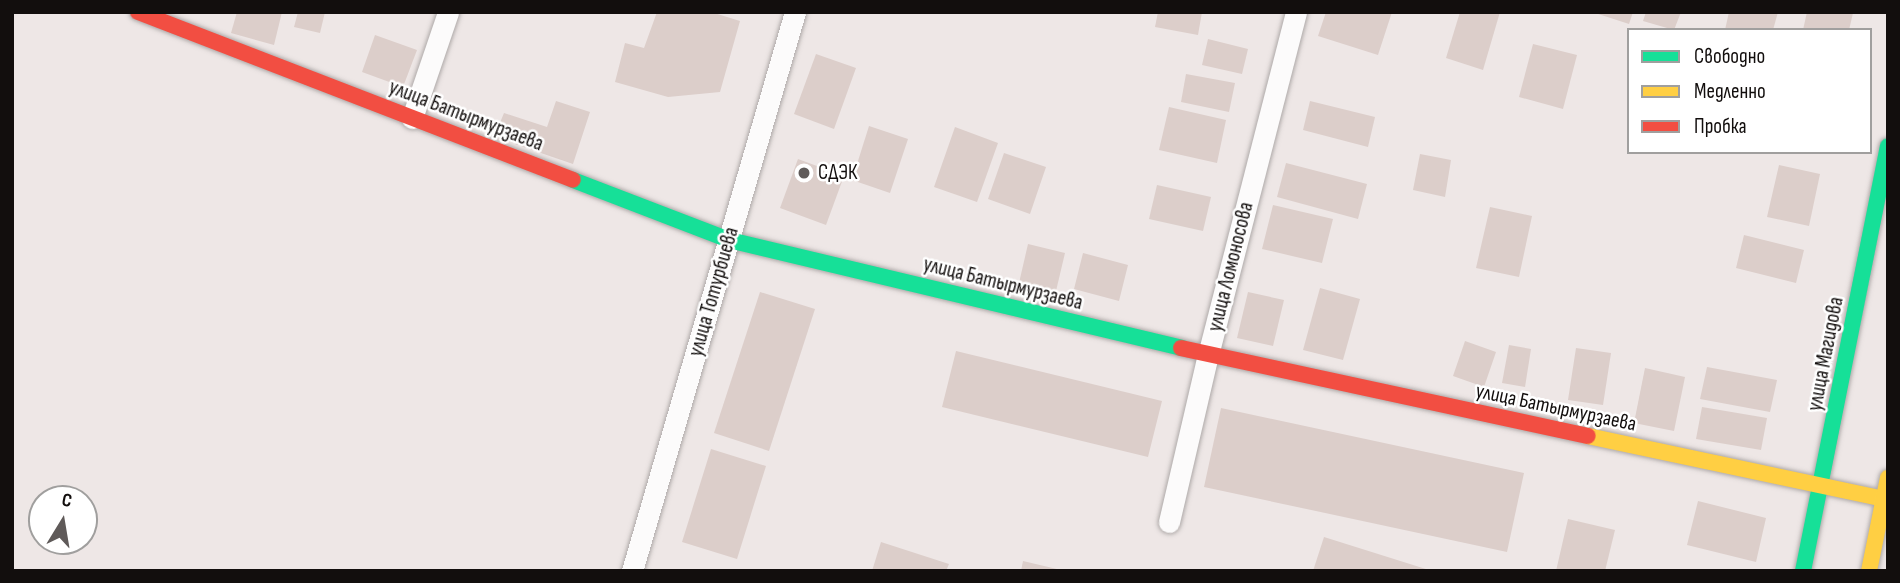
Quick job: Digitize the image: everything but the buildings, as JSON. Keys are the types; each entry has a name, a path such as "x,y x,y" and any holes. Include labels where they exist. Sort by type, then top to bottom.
{"street":[{"name":"улица Батырмурзаева","path":"138,12 729,240 1208,355 1886,499"},
{"path":"412,118 448,12"},
{"name":"улица Тотурбиева","path":"632,571 795,12"},
{"name":"улица Ломоносова","path":"1169,523 1208,355 1296,12"},
{"name":"улица Магидова","path":"1803,571 1888,146"},
{"path":"1868,571 1886,499 1888,478"}],"traffic: fast":[{"path":"1803,571 1888,146"},
{"path":"573,180 729,240 1181,348"}],"traffic: slow":[{"path":"1588,436 1888,500"},
{"path":"1869,571 1888,478"}],"traffic: jam":[{"path":"138,12 573,180"},
{"path":"1181,348 1588,436"}],"place":[{"name":"СДЭК","path":"804,173"}]}
